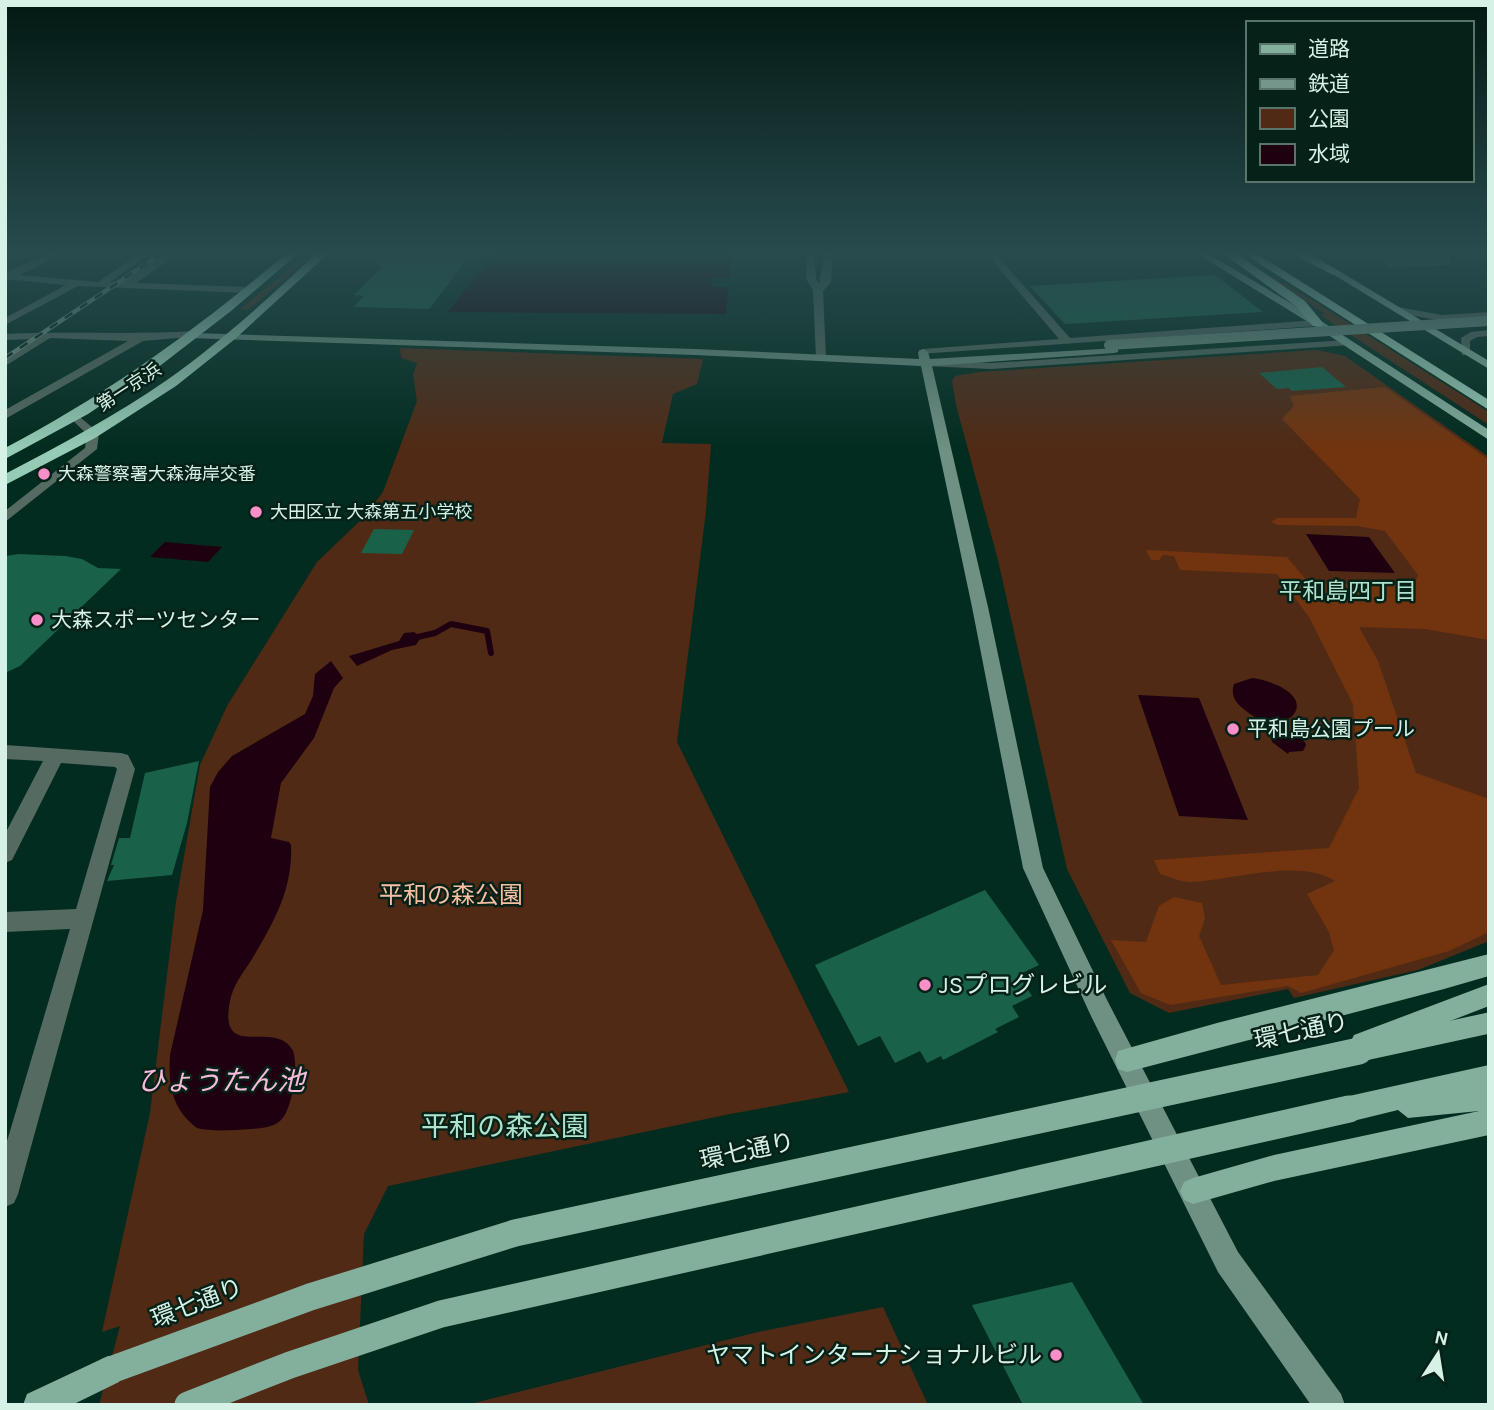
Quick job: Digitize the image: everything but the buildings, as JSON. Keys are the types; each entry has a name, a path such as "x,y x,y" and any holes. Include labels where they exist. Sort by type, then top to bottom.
{"highway":[{"name":"第一京浜","path":"5,454 75,417 215,318"},
{"name":"第一京浜","path":"5,480 93,433 171,383 253,318"},
{"path":"1312,318 1317,323"},
{"path":"1351,318 1489,406"},
{"path":"1368,318 1489,393"}],"main road":[{"path":"1308,318 1489,436"},
{"path":"1410,318 1489,366"},
{"path":"1420,391 1489,445"},
{"path":"1127,1060 1177,1044 1418,986 1489,965"},
{"path":"1320,1059 1489,995"},
{"name":"環七通り","path":"38,1405 108,1371 213,1328 304,1297 515,1233 1489,1023"},
{"path":"188,1405 290,1365 441,1314 1489,1077"},
{"path":"1349,1109 1489,1098"},
{"path":"1193,1191 1274,1168 1489,1122"}],"street":[{"path":"819,318 820,354"},
{"path":"1040,318 1061,341"},
{"path":"1042,318 1061,341"},
{"path":"1111,348 1489,321"},
{"path":"924,358 1061,341 1317,323"},
{"path":"924,358 1489,327"},
{"path":"5,337 48,335 141,338 197,332 237,332 924,358 991,366 1347,342"},
{"path":"1466,353 1465,340 1489,334"},
{"path":"5,363 48,335"},
{"path":"5,415 141,338"},
{"path":"924,358 980,607 1033,868 1099,1008 1228,1262 1330,1405"},
{"path":"6,517 91,449 93,433 75,417"},
{"path":"5,752 121,760 126,769 83,918 11,1148 5,1194"},
{"path":"5,854 56,755"},
{"path":"5,922 83,918"}],"green space":[{"path":"1324,318 1340,318 1489,412 1489,425"},
{"name":"平和の森公園","path":"400,348 703,359 697,384 673,394 662,443 711,444 706,511 677,742 849,1092 725,1115 388,1186 364,1234 358,1370 369,1405 99,1405 120,1326 102,1332 150,1113 176,902 200,765 227,706 317,562 363,518 383,492 417,401 413,375 417,363 401,358"},
{"path":"1317,350 1345,356 1489,457 1489,941 1418,970 1294,998 1288,989 1169,1013 1130,993 1067,869 998,560 952,381 955,376 978,372"},
{"path":"883,1307 928,1405 466,1405 758,1332"}],"shaded area":[{"path":"1385,387 1489,460 1489,640 1425,629 1359,627 1378,661 1416,773 1489,799 1489,932 1449,951 1301,993 1288,986 1170,1005 1141,993 1111,940 1146,942 1159,906 1174,897 1202,903 1205,918 1199,936 1221,985 1318,975 1334,950 1329,932 1307,894 1335,881 1320,874 1285,871 1187,882 1160,874 1154,860 1329,848 1359,788 1353,704 1309,617 1277,574 1180,570 1174,556 1163,555 1159,560 1151,560 1146,550 1287,557 1306,580 1333,584 1414,585 1418,575 1385,531 1357,526 1278,525 1271,522 1277,518 1356,518 1360,499 1282,419 1294,406 1290,396"}],"water":[{"path":"1306,534 1369,537 1395,573 1329,571"},
{"path":"165,542 222,547 208,562 150,557"},
{"path":"414,632 421,637 416,645 392,650 357,666 349,656 399,641 404,633"},
{"name":"ひょうたん池","path":"331,661 343,678 334,688 314,738 281,783 271,838 289,842 291,845 285,891 275,918 231,995 228,1019 232,1030 239,1035 273,1037 292,1049 295,1075 291,1097 285,1115 271,1126 224,1130 197,1128 182,1113 173,1096 170,1055 203,910 210,787 218,772 232,756 305,714 313,696 315,674"},
{"path":"1252,678 1275,684 1291,694 1297,706 1294,714 1274,723 1300,736 1306,745 1303,751 1288,754 1272,742 1265,725 1239,705 1233,692 1234,684"},
{"path":"1138,695 1199,698 1248,820 1179,816"}],"waterway":[{"path":"413,638 435,633 451,624 487,631 491,653"}],"railway":[{"path":"5,358 65,318"}],"place":[{"name":"大森警察署大森海岸交番","path":"44,474"},
{"name":"大田区立 大森第五小学校","path":"256,512"},
{"name":"大森スポーツセンター","path":"37,620"},
{"name":"平和島公園プール","path":"1233,729"},
{"name":"JSプログレビル","path":"925,985"},
{"name":"ヤマトインターナショナルビル","path":"1056,1355"}],"district":[{"name":"平和島四丁目","path":"1348,591"},
{"name":"平和の森公園","path":"505,1126"}]}
